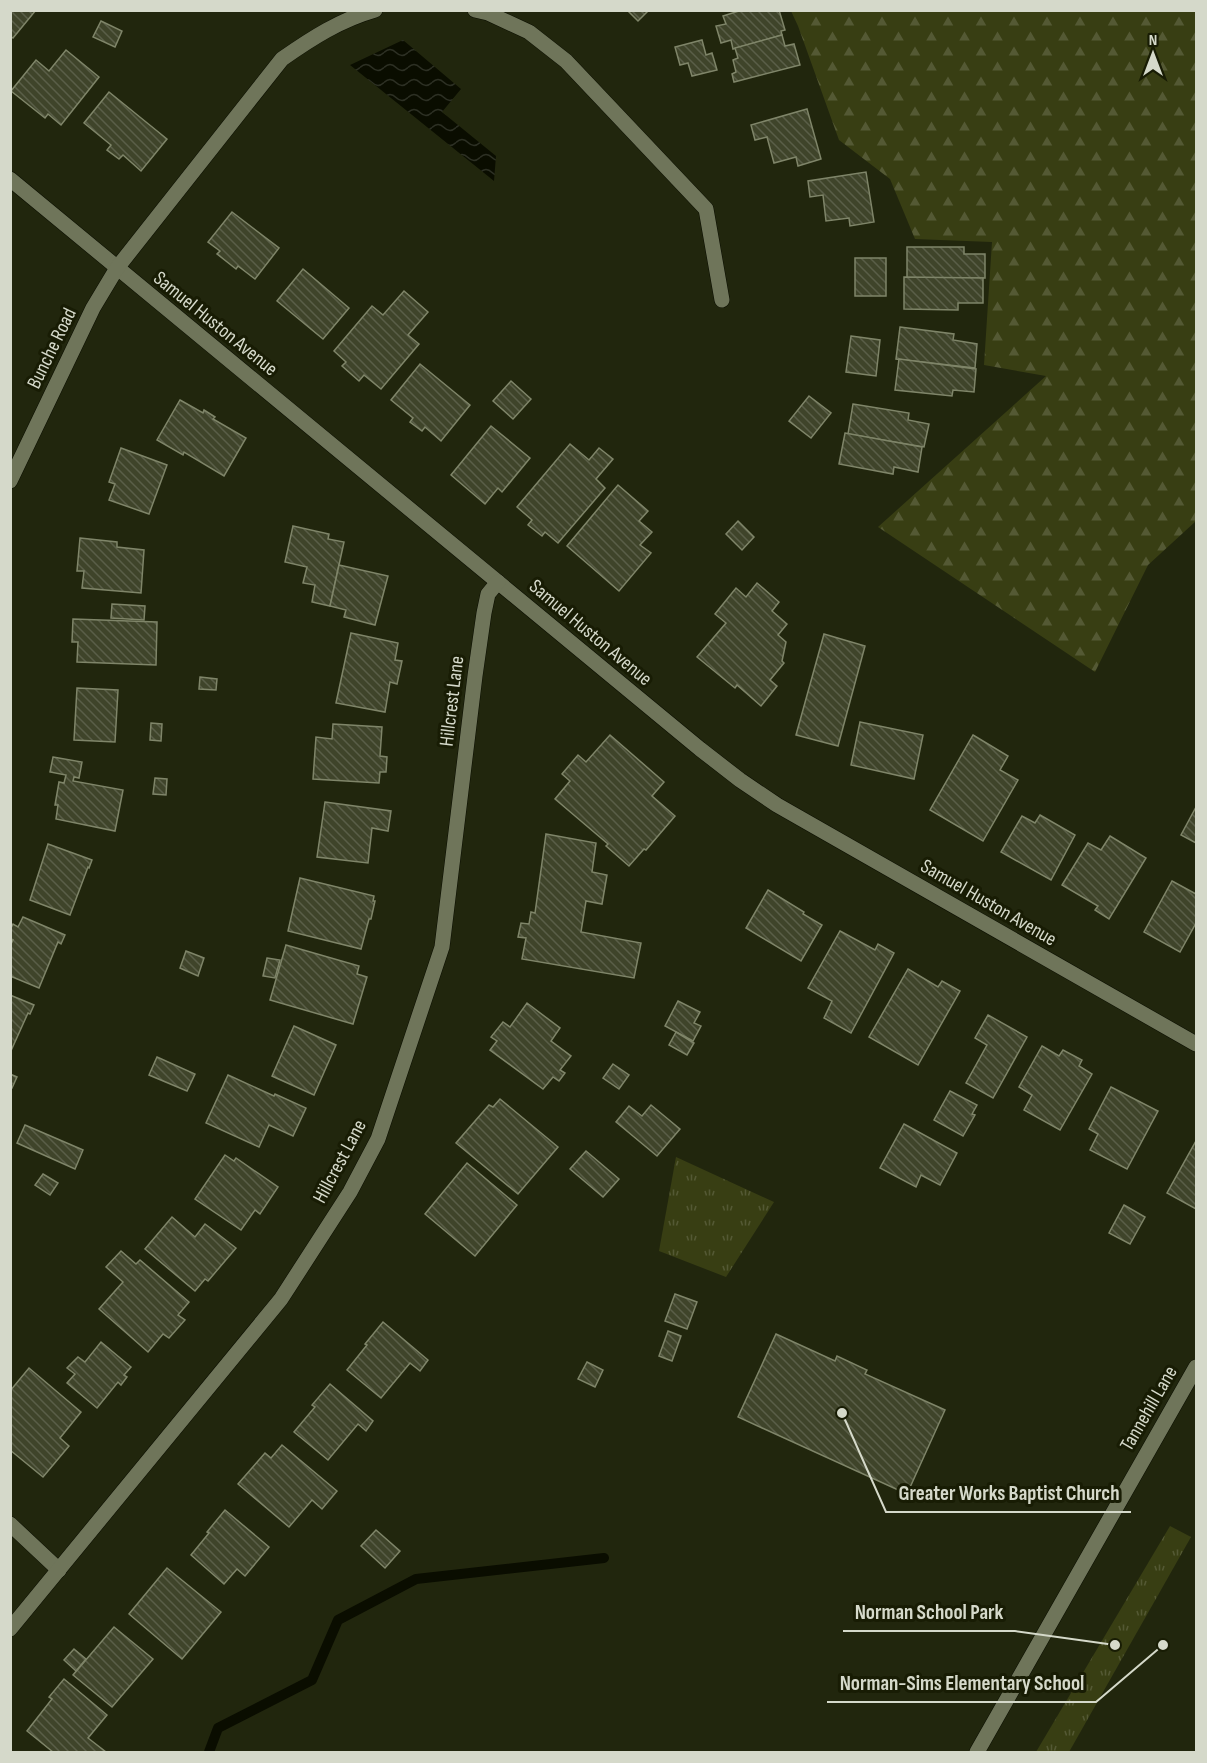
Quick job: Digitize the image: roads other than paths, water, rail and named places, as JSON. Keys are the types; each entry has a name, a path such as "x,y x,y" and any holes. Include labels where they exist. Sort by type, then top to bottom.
{"street":[{"name":"Bunche Road","path":"10,481 93,308 117,268 282,59 341,22 375,10"},
{"path":"475,10 488,13 529,32 566,61 706,209 722,300"},
{"name":"Samuel Huston Avenue","path":"10,179 740,780 777,805 1197,1044"},
{"name":"Hillcrest Lane","path":"10,1629 281,1299 350,1192 378,1139 442,947 483,623 488,594 498,582"},
{"name":"Tannehill Lane","path":"977,1752 1197,1367"},
{"path":"10,1524 59,1570"}],"water":[{"path":"403,40 461,89 442,112 496,156 494,181 350,65"}],"waterway":[{"path":"209,1752 218,1728 312,1680 338,1620 416,1579 604,1558"}],"place":[{"name":"Greater Works Baptist Church","path":"842,1413"},
{"name":"Norman School Park","path":"1115,1645"},
{"name":"Norman-Sims Elementary School","path":"1163,1645"}]}
